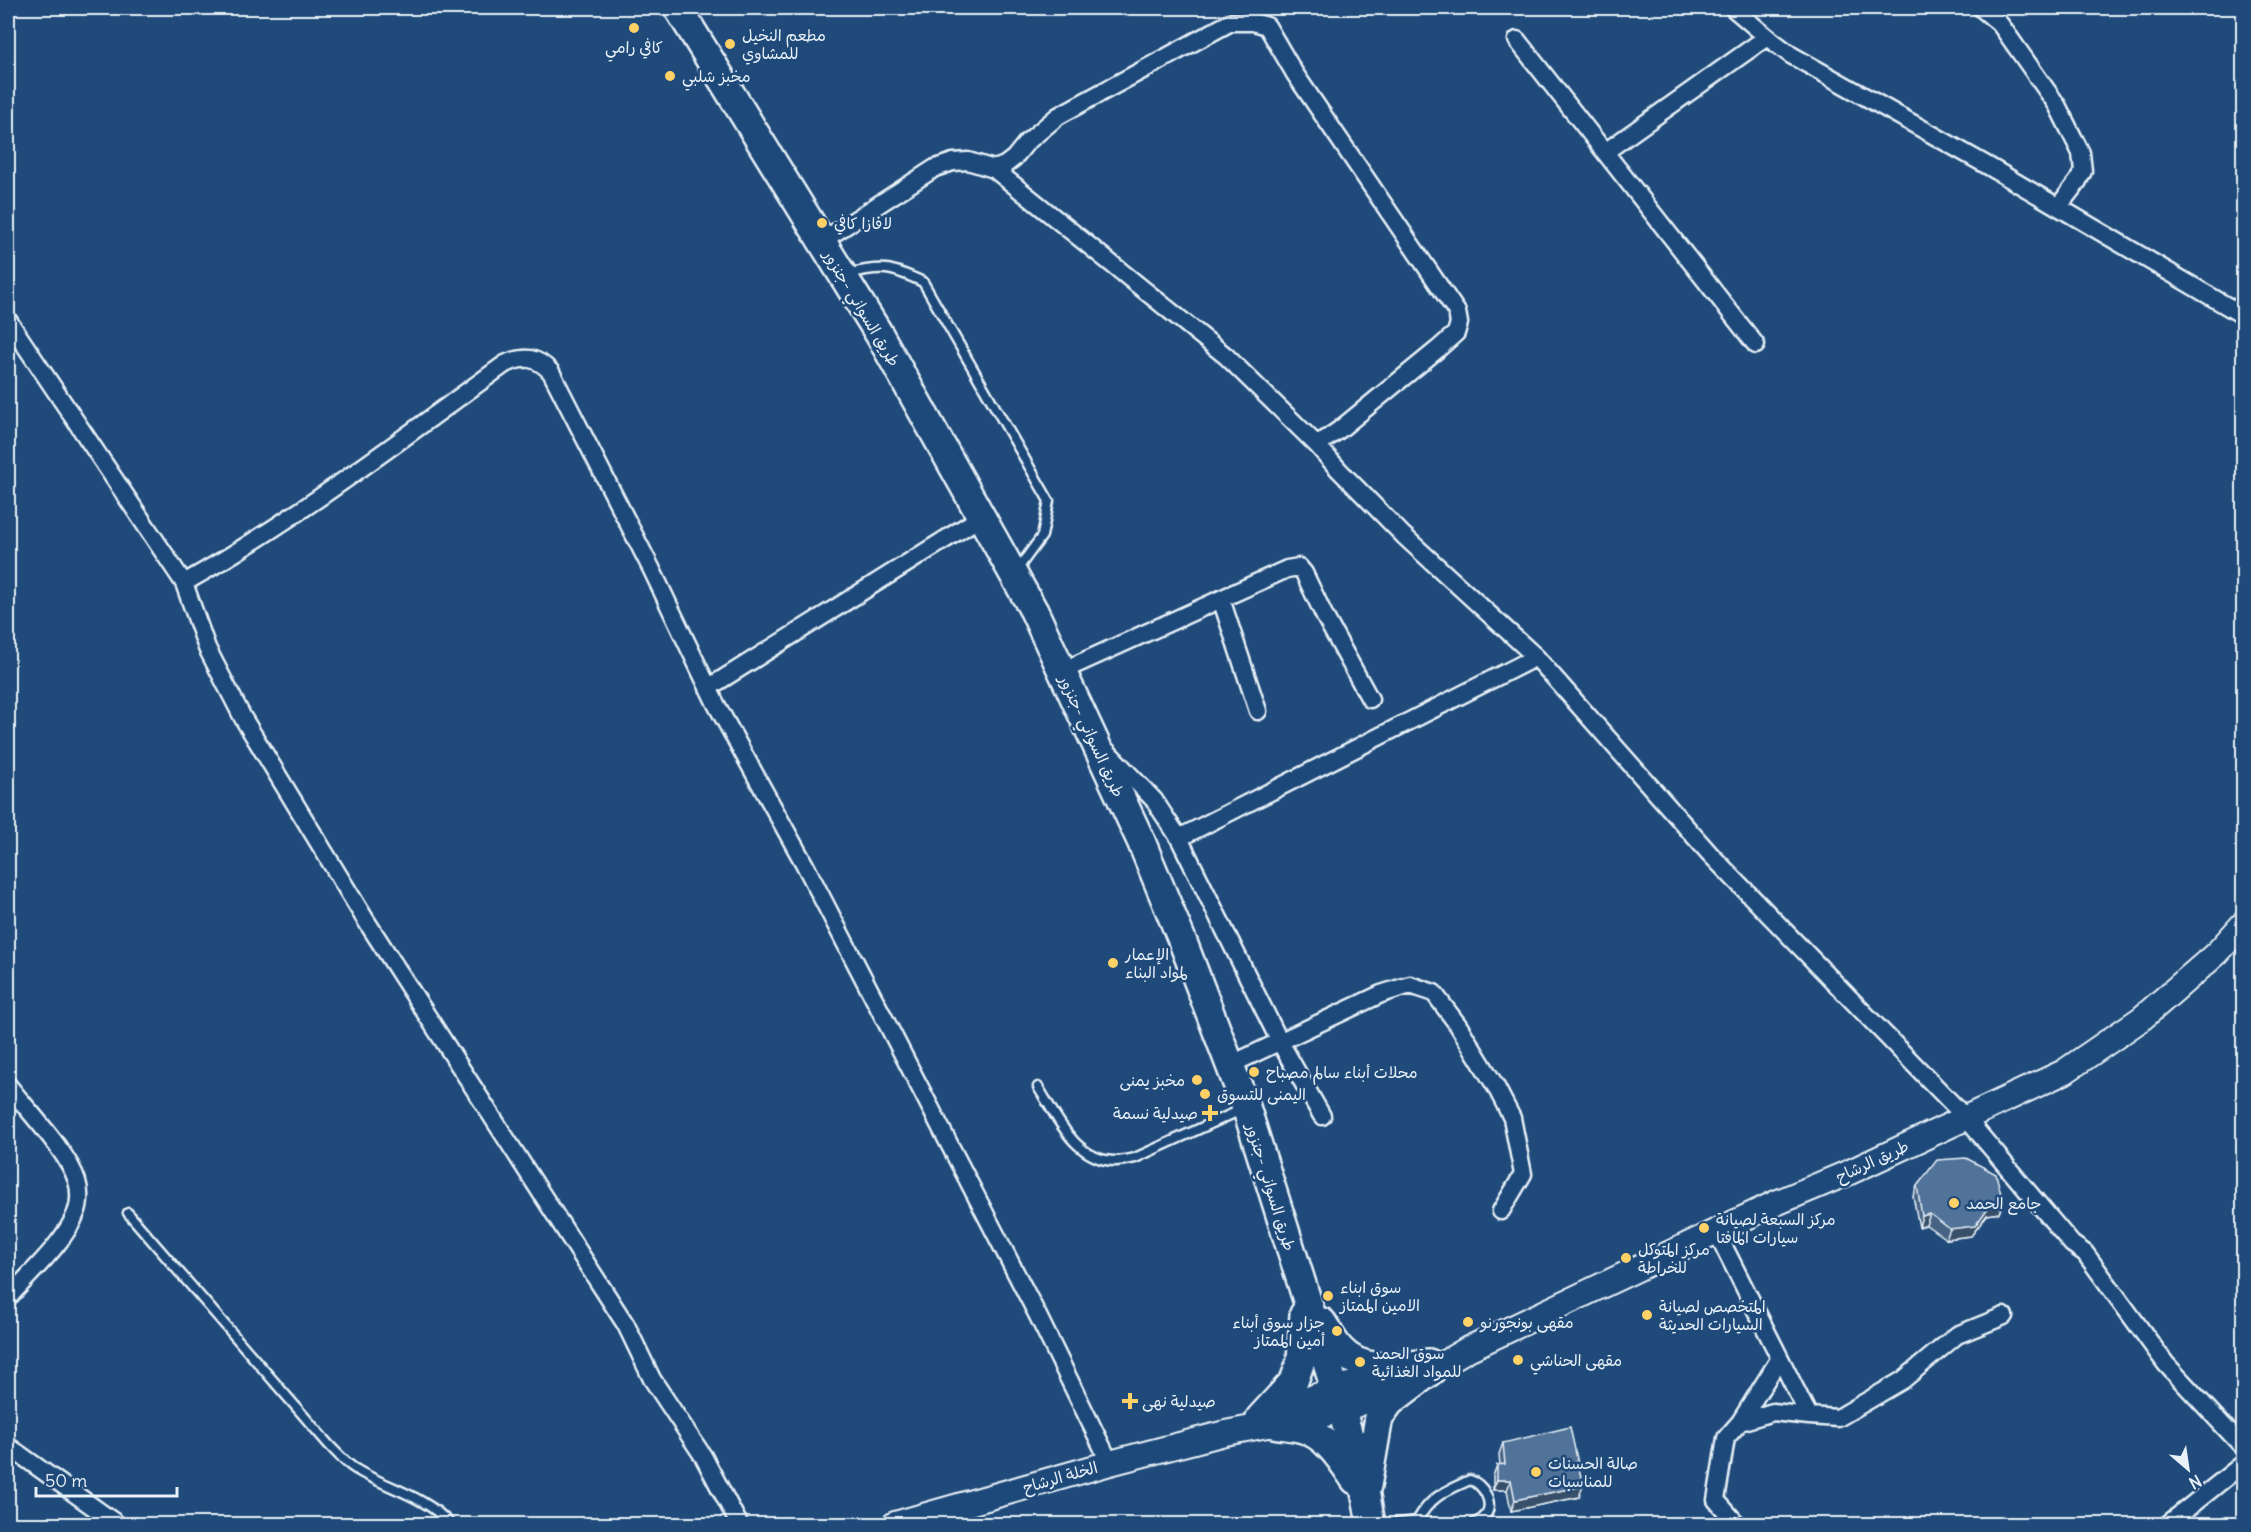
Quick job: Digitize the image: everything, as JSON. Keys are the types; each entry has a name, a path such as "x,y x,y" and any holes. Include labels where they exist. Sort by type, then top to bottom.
{"main road":[{"name":"طريق السواني -جنزور","path":"678,8 879,334 1034,611 1141,841 1176,924 1246,1107 1338,1400 1366,1496 1371,1524"},
{"name":"طريق الرشاح","path":"1338,1400 1430,1366 1468,1349 2064,1071 2142,1019 2217,953 2244,923"},
{"path":"1303,1292 1340,1349 1354,1362 1385,1367 1430,1366"},
{"path":"1303,1292 1305,1321 1301,1361 1294,1381 1267,1421 1306,1430 1326,1443 1342,1460 1366,1496"},
{"path":"1366,1496 1378,1417 1390,1402 1430,1366"},
{"name":"الخلة الرشاح","path":"895,1524 1338,1400"}],"street":[{"path":"1265,8 1267,26 1295,74 1457,312 1459,323 1456,333 1438,349 1339,430 1317,445"},
{"path":"1733,8 1767,38 1791,55 2244,316"},
{"path":"1981,8 2000,24 2057,105 2081,153 2083,171 2058,207"},
{"path":"994,169 1014,158 1027,142 1058,116 1221,27 1231,22 1253,22 1267,26"},
{"path":"1605,152 1767,38"},
{"path":"1517,40 1756,345"},
{"path":"822,241 935,168 953,162 968,161 994,169 1226,356 1317,445 1404,536 1536,657 1710,854 1966,1118 2072,1244 2085,1253 2166,1364 2244,1448"},
{"path":"8,320 184,583 207,648 243,718 365,919 626,1326 652,1379 703,1456 739,1524"},
{"path":"184,583 227,559 343,481 506,364 518,358 529,357 543,363 551,372 651,568 708,688 805,865 1037,1314 1110,1463"},
{"path":"708,688 981,518"},
{"path":"1062,671 1287,568 1299,567 1370,699"},
{"path":"1221,599 1258,711"},
{"path":"1179,838 1536,657"},
{"path":"1092,736 1154,800 1179,838 1280,1042 1322,1116"},
{"path":"1230,1065 1381,994 1410,985 1434,993 1458,1025 1512,1118 1523,1174 1501,1211"},
{"path":"8,1085 69,1162 78,1183 79,1198 76,1212 64,1235 8,1298"},
{"path":"1716,1232 1809,1416"},
{"path":"1740,1422 1773,1412 1838,1418 1903,1380 1957,1335 2004,1316"},
{"path":"1737,1524 1716,1500 1726,1438 1740,1422 1780,1358"},
{"path":"8,1446 117,1524"},
{"path":"2168,1524 2244,1463"}],"lane":[{"path":"842,275 871,268 894,268 923,282 1049,501 1042,536 1013,575"},
{"path":"1038,1087 1073,1143 1093,1157 1117,1161 1135,1158 1246,1107"},
{"path":"128,1213 328,1444 355,1469 421,1501 450,1524"},
{"path":"1392,1524 1420,1523 1425,1506 1431,1499 1470,1480 1478,1482 1484,1489 1488,1510 1485,1517 1473,1524"}],"building":[{"name":"جامع الحمد","path":"1966,1158 1996,1174 2003,1202 1991,1204 1975,1226 1950,1229 1930,1214 1922,1216 1917,1186 1937,1160"},
{"path":"1570,1427 1583,1486 1515,1500 1511,1480 1497,1480 1497,1465 1505,1464 1503,1443"}],"place":[{"name":"كافي رامي","path":"634,28"},
{"name":"مطعم النخيل للمشاوي","path":"730,44"},
{"name":"مخبز شلبي","path":"670,76"},
{"name":"لافازا كافي","path":"822,223"},
{"name":"الإعمار لمواد البناء","path":"1113,963"},
{"name":"محلات أبناء سالم مصباح","path":"1254,1072"},
{"name":"مخبز يمنى","path":"1197,1080"},
{"name":"اليمنى للتسوق","path":"1205,1094"},
{"name":"صيدلية نسمة","path":"1210,1113"},
{"name":"جامع الحمد","path":"1954,1203"},
{"name":"مركز السبعة لصيانة سيارات المافتا","path":"1704,1228"},
{"name":"مركز المتوكل للخراطة","path":"1626,1258"},
{"name":"سوق ابناء الامين الممتاز","path":"1328,1296"},
{"name":"المتخصص لصيانة السيارات الحديثة","path":"1647,1315"},
{"name":"مقهى بونجورنو","path":"1468,1322"},
{"name":"جزار سوق أبناء أمين الممتاز","path":"1337,1331"},
{"name":"مقهى الحناشي","path":"1518,1360"},
{"name":"سوق الحمد للمواد الغذائية","path":"1360,1362"},
{"name":"صيدلية نهى","path":"1130,1401"},
{"name":"صالة الحسنات للمناسبات","path":"1536,1472"}]}
